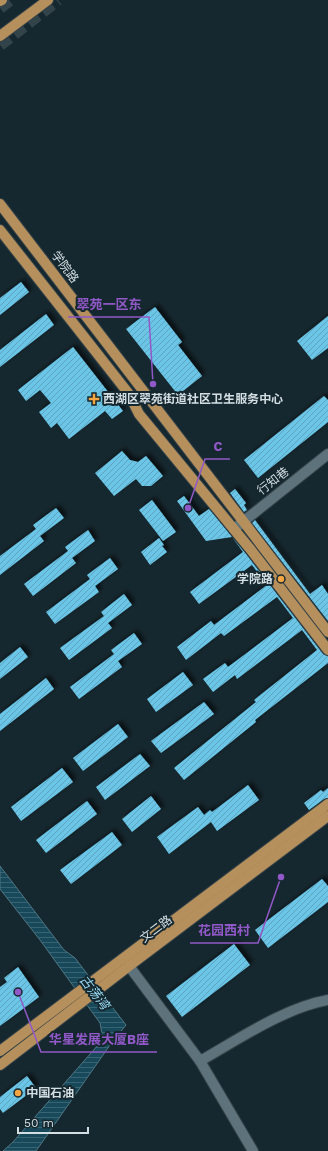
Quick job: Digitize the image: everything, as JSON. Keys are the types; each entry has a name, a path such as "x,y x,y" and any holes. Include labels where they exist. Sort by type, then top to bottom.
{"main road":[{"path":"0,36 48,0"},
{"name":"学院路","path":"0,204 328,632"},
{"path":"0,230 129,394 139,414 234,529 328,650"},
{"name":"文二路","path":"0,1051 99,983 328,804"},
{"name":"文二路","path":"99,983 129,966 328,816"},
{"name":"文二路","path":"0,1065 77,999"}],"street":[{"name":"行知巷","path":"234,529 328,454"},
{"path":"129,966 200,1061 253,1151"},
{"path":"200,1061 287,1012 328,1000"}],"water":[{"name":"古荡湾","path":"0,866 64,950 75,958 126,1025 110,1045 36,1151 3,1151 13,1142 98,1045 102,1034 100,1023 40,940 0,889"}],"building":[{"path":"21,282 29,292 0,315 0,298"},
{"path":"155,307 182,342 178,345 202,376 178,395 126,329"},
{"path":"46,314 54,325 0,367 0,350"},
{"path":"328,316 328,348 312,360 297,341"},
{"name":"西湖区翠苑街道社区卫生服务中心","path":"73,347 123,411 112,419 105,411 69,439 57,423 51,428 39,412 51,403 40,390 26,401 18,390"},
{"path":"324,396 328,400 328,422 258,478 244,460"},
{"path":"122,451 130,460 138,462 146,456 163,476 151,486 142,486 136,479 114,496 95,473"},
{"path":"235,489 246,503 244,505 247,510 244,512 230,493"},
{"path":"184,496 199,516 209,509 246,554 323,654 328,656 328,663 255,720 256,722 184,780 174,768 256,702 254,700 317,650 302,630 237,679 235,675 213,692 203,679 225,663 228,667 293,618 277,597 224,636 221,633 186,660 177,647 211,621 214,625 267,585 252,565 199,604 190,592 243,552 232,537 206,541 177,501"},
{"path":"152,500 176,532 163,541 139,510"},
{"path":"56,508 64,518 40,536 44,541 0,575 0,556 36,529 33,525"},
{"path":"255,520 310,594 322,585 328,594 328,621 252,523"},
{"path":"88,530 95,541 72,558 76,563 33,596 24,584 68,551 65,547"},
{"path":"159,538 164,545 162,546 167,552 150,565 141,552"},
{"path":"110,558 118,569 95,586 99,592 55,624 46,612 90,579 87,575"},
{"path":"124,594 132,605 108,623 112,628 69,660 60,648 104,616 101,612"},
{"path":"134,633 142,644 118,661 122,667 79,699 70,687 114,654 111,650"},
{"path":"20,647 28,657 0,679 0,663"},
{"path":"183,672 193,685 156,712 147,699"},
{"path":"46,678 54,689 0,731 0,714"},
{"path":"204,702 214,714 161,753 151,741"},
{"path":"118,724 128,737 83,771 73,758"},
{"path":"140,754 150,766 105,800 96,787"},
{"path":"62,768 73,782 21,821 11,807"},
{"path":"248,785 259,800 217,831 211,822 169,854 157,837 198,807 204,815 210,810 212,812"},
{"path":"328,788 328,798 324,799 309,810 304,803 321,790 323,792"},
{"path":"151,796 161,809 132,832 122,819"},
{"path":"87,801 97,814 46,853 36,840"},
{"path":"112,832 122,845 71,884 60,870"},
{"path":"322,879 328,886 328,902 268,948 255,930"},
{"path":"234,944 250,965 182,1017 166,996"},
{"path":"18,967 39,997 0,1026 0,987 7,982 4,978"},
{"name":"中国石油","path":"27,1076 36,1088 3,1113 0,1109 0,1097"}],"tunnel":[{"path":"0,8 10,0"},
{"path":"0,45 58,0"}],"place":[{"name":"翠苑一区东","path":"153,384"},
{"name":"西湖区翠苑街道社区卫生服务中心","path":"94,399"},
{"name":"C","path":"188,508"},
{"name":"学院路","path":"281,579"},
{"name":"花园西村","path":"281,877"},
{"name":"华星发展大厦B座","path":"18,992"},
{"name":"中国石油","path":"18,1093"}]}
